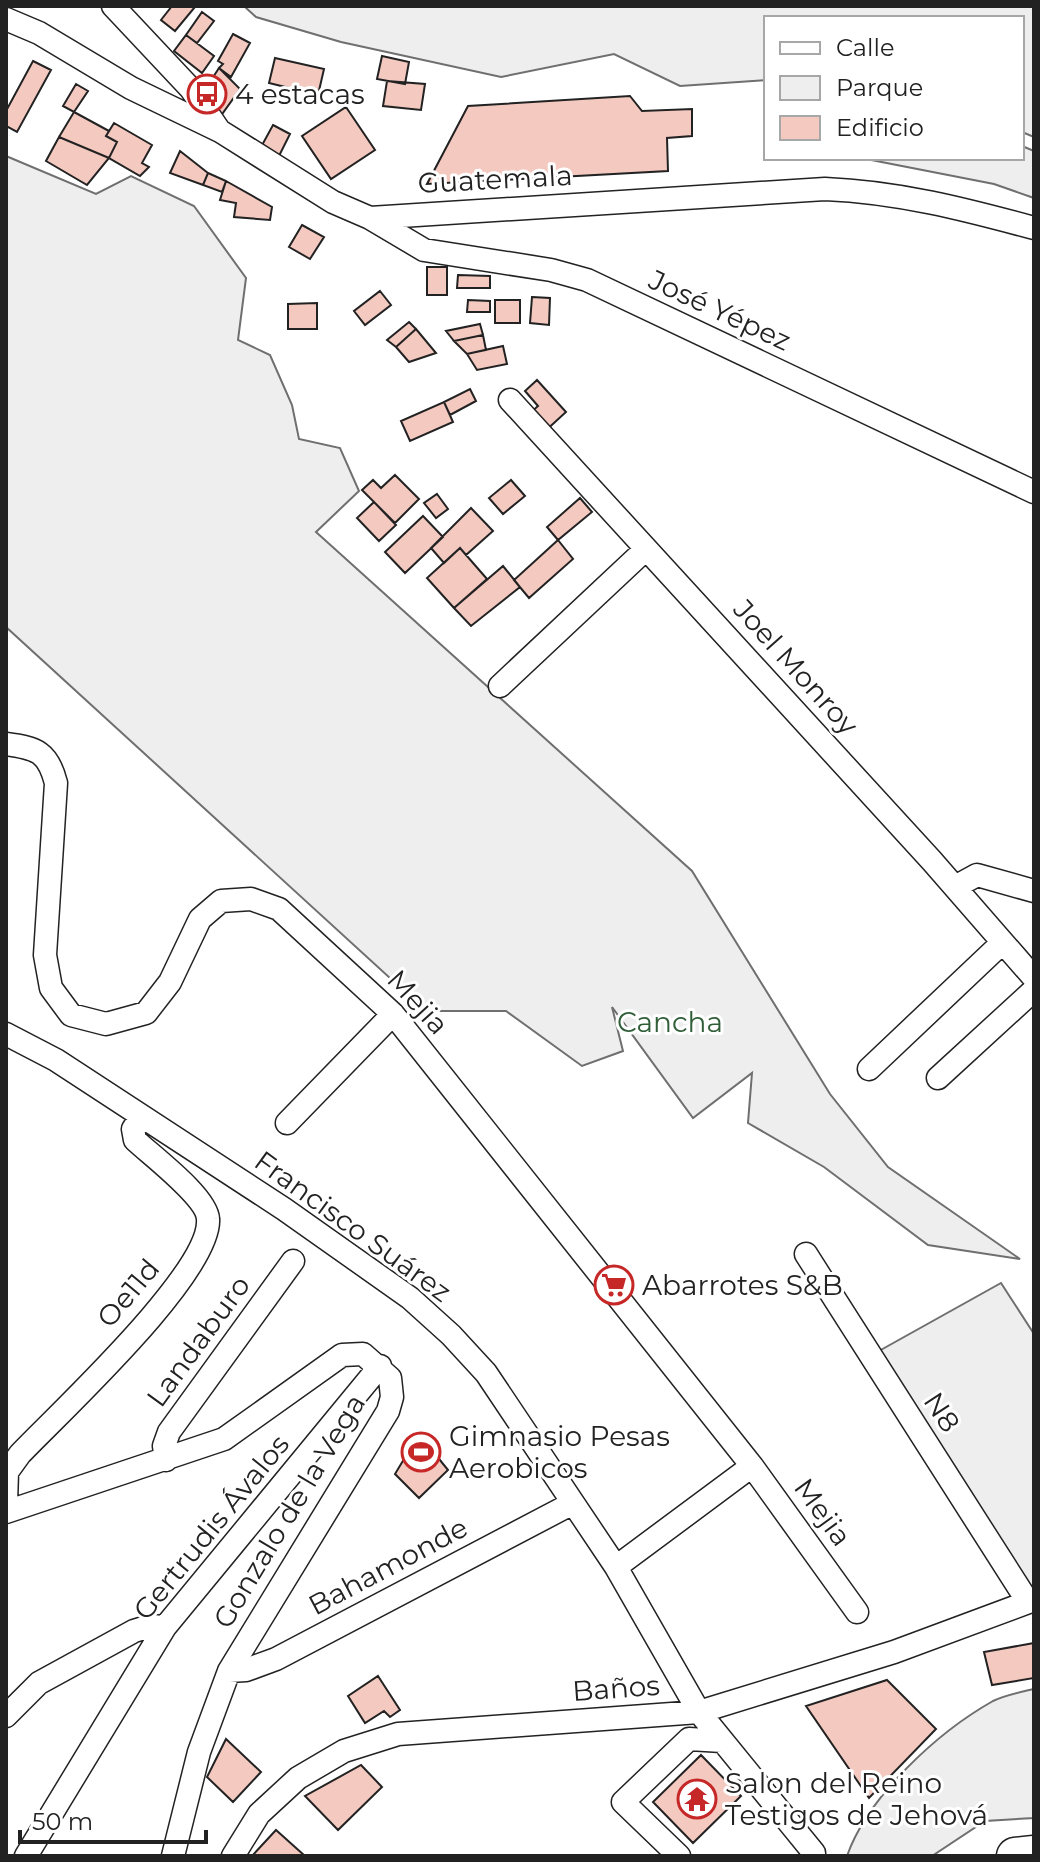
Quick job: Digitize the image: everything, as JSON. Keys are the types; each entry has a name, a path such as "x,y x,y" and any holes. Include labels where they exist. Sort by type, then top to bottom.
{"main road":[{"path":"1015,1856 1034,1854"}],"street":[{"path":"113,6 191,89 220,131"},
{"name":"Guatemala","path":"6,19 39,33 131,88 220,131 333,202 370,218 825,189 875,191 926,199 1034,228"},
{"name":"José Yépez","path":"370,218 424,250 587,280 1034,492"},
{"name":"Joel Monroy","path":"510,400 955,887 1034,978"},
{"path":"500,686 646,549"},
{"name":"Mejia","path":"6,744 32,748 51,762 56,783 45,955 51,988 71,1015 106,1024 146,1013 170,982 200,919 221,901 251,899 279,909 393,1014 752,1466 857,1612"},
{"path":"955,887 977,875 1034,891"},
{"path":"869,1069 1002,943"},
{"path":"938,1078 1034,990"},
{"path":"287,1123 393,1014"},
{"name":"Francisco Suárez","path":"6,1034 56,1060 284,1209 410,1298 486,1373 616,1567 699,1712 814,1853"},
{"name":"Oe11d","path":"6,1503 7,1472 20,1454 170,1296 205,1237 209,1218 202,1202 135,1140 133,1129 141,1117"},
{"name":"N8","path":"806,1254 1031,1601"},
{"name":"Landaburo","path":"166,1460 164,1446 169,1432 293,1261"},
{"name":"Gonzalo de la Vega","path":"6,1512 224,1439 342,1355 363,1354 390,1378 392,1397 388,1411 229,1671 199,1752 173,1856"},
{"name":"Gertrudis Ávalos","path":"26,1856 165,1627 380,1366"},
{"path":"616,1567 752,1466"},
{"name":"Bahamonde","path":"229,1671 246,1670 276,1659 573,1503"},
{"name":"Baños","path":"233,1856 259,1814 298,1778 344,1751 398,1734 699,1712 894,1652 1031,1601"},
{"path":"6,1716 39,1683 134,1631 150,1626 165,1627"},
{"path":"679,1856 623,1802 689,1739 722,1741"}],"green space":[{"path":"244,6 1034,6 1034,137 1024,133 1024,16 764,16 764,80 680,86 614,54 501,77 341,42 256,17"},
{"path":"1024,147 1034,151 1034,198 994,184 871,160 1024,160"},
{"name":"Cancha","path":"6,156 96,194 131,176 194,206 246,278 238,340 270,355 292,405 299,439 340,448 359,491 316,532 692,871 830,1094 888,1167 1020,1259 928,1245 824,1167 748,1123 752,1073 693,1118 612,1007 623,1051 582,1066 506,1011 426,1011 6,627"},
{"path":"1001,1283 1034,1334 1034,1593 870,1356"},
{"path":"1034,1689 1034,1818 985,1821 932,1856 847,1856 871,1811 928,1748 993,1701"}],"building":[{"path":"172,6 195,7 175,31 161,20"},
{"path":"202,12 214,21 197,43 186,35"},
{"path":"233,34 250,43 231,77 219,68 223,64 218,61"},
{"path":"186,35 214,56 202,73 174,51"},
{"path":"382,56 409,62 405,84 377,79"},
{"path":"275,58 324,69 318,95 269,83"},
{"path":"33,61 51,70 17,132 6,126 6,111"},
{"path":"219,68 240,89 220,117 202,94"},
{"path":"387,81 425,84 421,110 383,106"},
{"path":"76,84 88,91 74,112 63,106"},
{"path":"630,96 642,111 692,109 692,136 667,138 668,171 427,184 468,106"},
{"path":"346,107 375,150 331,179 302,136"},
{"path":"74,112 109,131 106,136 117,142 109,158 59,137"},
{"path":"114,123 152,145 142,163 149,167 140,176 109,158 117,142 106,136"},
{"path":"273,125 290,134 279,156 261,147"},
{"path":"59,137 109,158 87,185 46,161"},
{"path":"180,151 208,173 203,185 170,173"},
{"path":"208,173 226,181 222,192 203,185"},
{"path":"226,181 272,207 270,220 234,217 236,203 220,200"},
{"path":"302,225 324,237 310,259 289,247"},
{"path":"427,267 447,267 447,295 427,295"},
{"path":"458,275 490,276 490,288 457,288"},
{"path":"380,291 391,305 365,325 354,311"},
{"path":"532,297 550,298 549,325 530,323"},
{"path":"468,300 490,301 490,312 467,312"},
{"path":"495,300 520,300 520,323 495,323"},
{"path":"317,303 317,329 288,329 288,304"},
{"path":"409,322 416,329 396,347 387,340"},
{"path":"480,324 483,335 454,341 446,331"},
{"path":"416,329 436,353 409,362 396,347"},
{"path":"483,335 486,350 467,354 454,341"},
{"path":"503,346 507,364 477,370 467,354"},
{"path":"537,380 566,412 543,433 527,416 538,406 525,391"},
{"path":"470,389 476,401 450,415 444,402"},
{"path":"444,402 453,422 410,441 401,421"},
{"path":"395,475 419,499 395,523 362,490 373,480 381,488"},
{"path":"511,480 525,496 503,514 489,498"},
{"path":"437,494 448,509 436,518 424,503"},
{"path":"580,498 592,512 558,540 547,527"},
{"path":"374,502 396,525 379,541 357,518"},
{"path":"471,508 493,531 466,555 460,548 444,563 431,548"},
{"path":"423,516 443,537 405,573 385,552"},
{"path":"558,540 573,559 529,598 514,580"},
{"path":"460,548 487,579 454,608 427,578"},
{"path":"503,566 520,587 471,626 454,608"},
{"name":"Gimnasio Pesas Aerobicos","path":"419,1434 448,1470 419,1498 395,1474"},
{"path":"1034,1643 1034,1678 992,1685 984,1652"},
{"path":"378,1676 400,1710 390,1717 384,1711 365,1723 348,1696"},
{"path":"887,1680 936,1729 869,1798 806,1706"},
{"path":"226,1739 261,1772 233,1802 207,1777"},
{"name":"Salon del Reino Testigos de Jehová","path":"701,1755 741,1796 693,1843 653,1802"},
{"path":"361,1765 382,1787 338,1830 305,1796"},
{"path":"276,1830 305,1856 252,1856"}],"place":[{"name":"4 estacas","path":"207,94"},
{"name":"Abarrotes S&B","path":"614,1285"},
{"name":"Gimnasio Pesas Aerobicos","path":"421,1452"},
{"name":"Salon del Reino Testigos de Jehová","path":"697,1799"}]}
